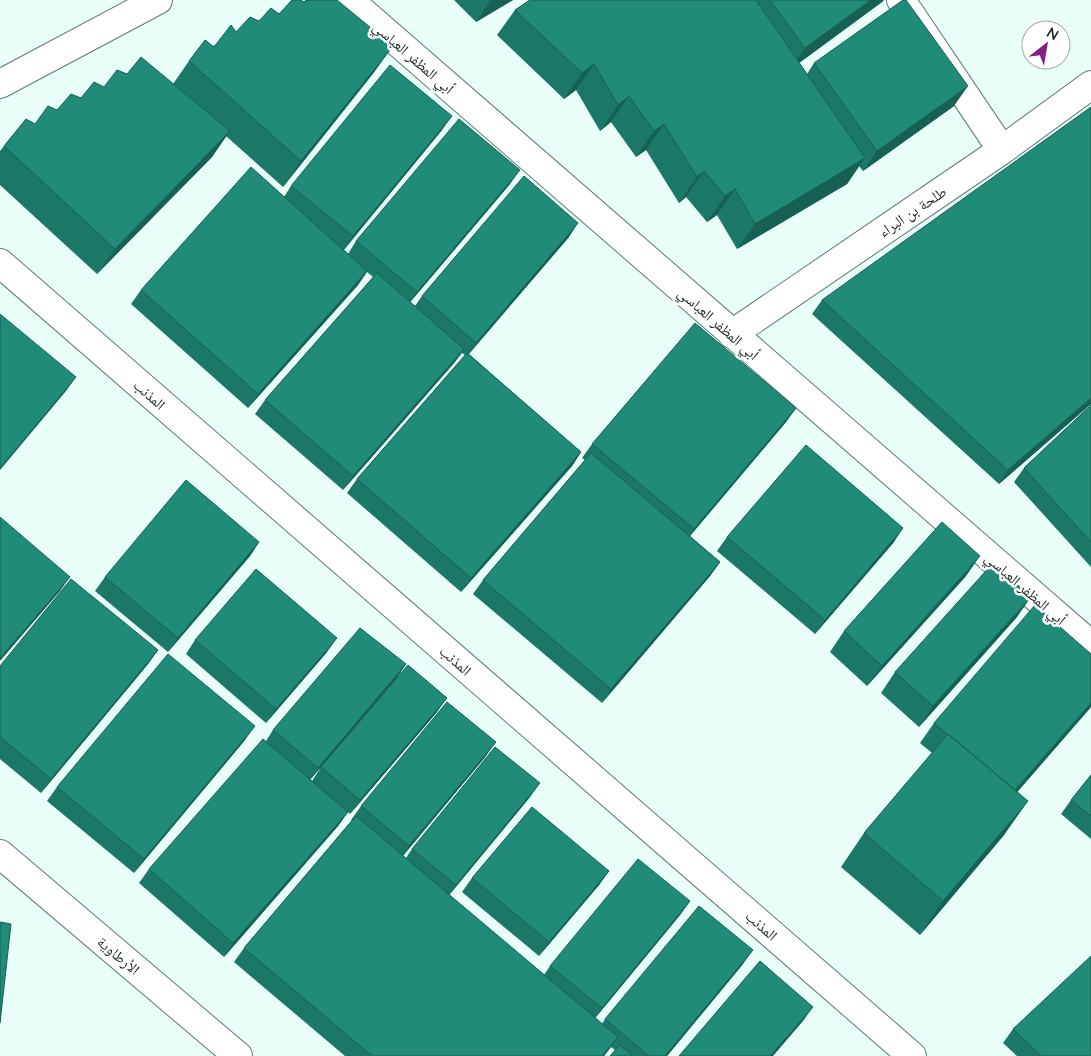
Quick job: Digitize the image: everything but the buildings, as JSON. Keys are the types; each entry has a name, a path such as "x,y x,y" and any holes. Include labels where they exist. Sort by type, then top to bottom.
{"street":[{"path":"0,84 158,0"},
{"name":"أبي المظفر العباسي","path":"349,0 1091,645"},
{"path":"901,0 1002,150"},
{"name":"طلحة بن البراء","path":"732,334 1002,150 1091,85"},
{"name":"المذنب","path":"0,263 912,1056"},
{"name":"الأرطاوية","path":"0,854 238,1056"}]}
